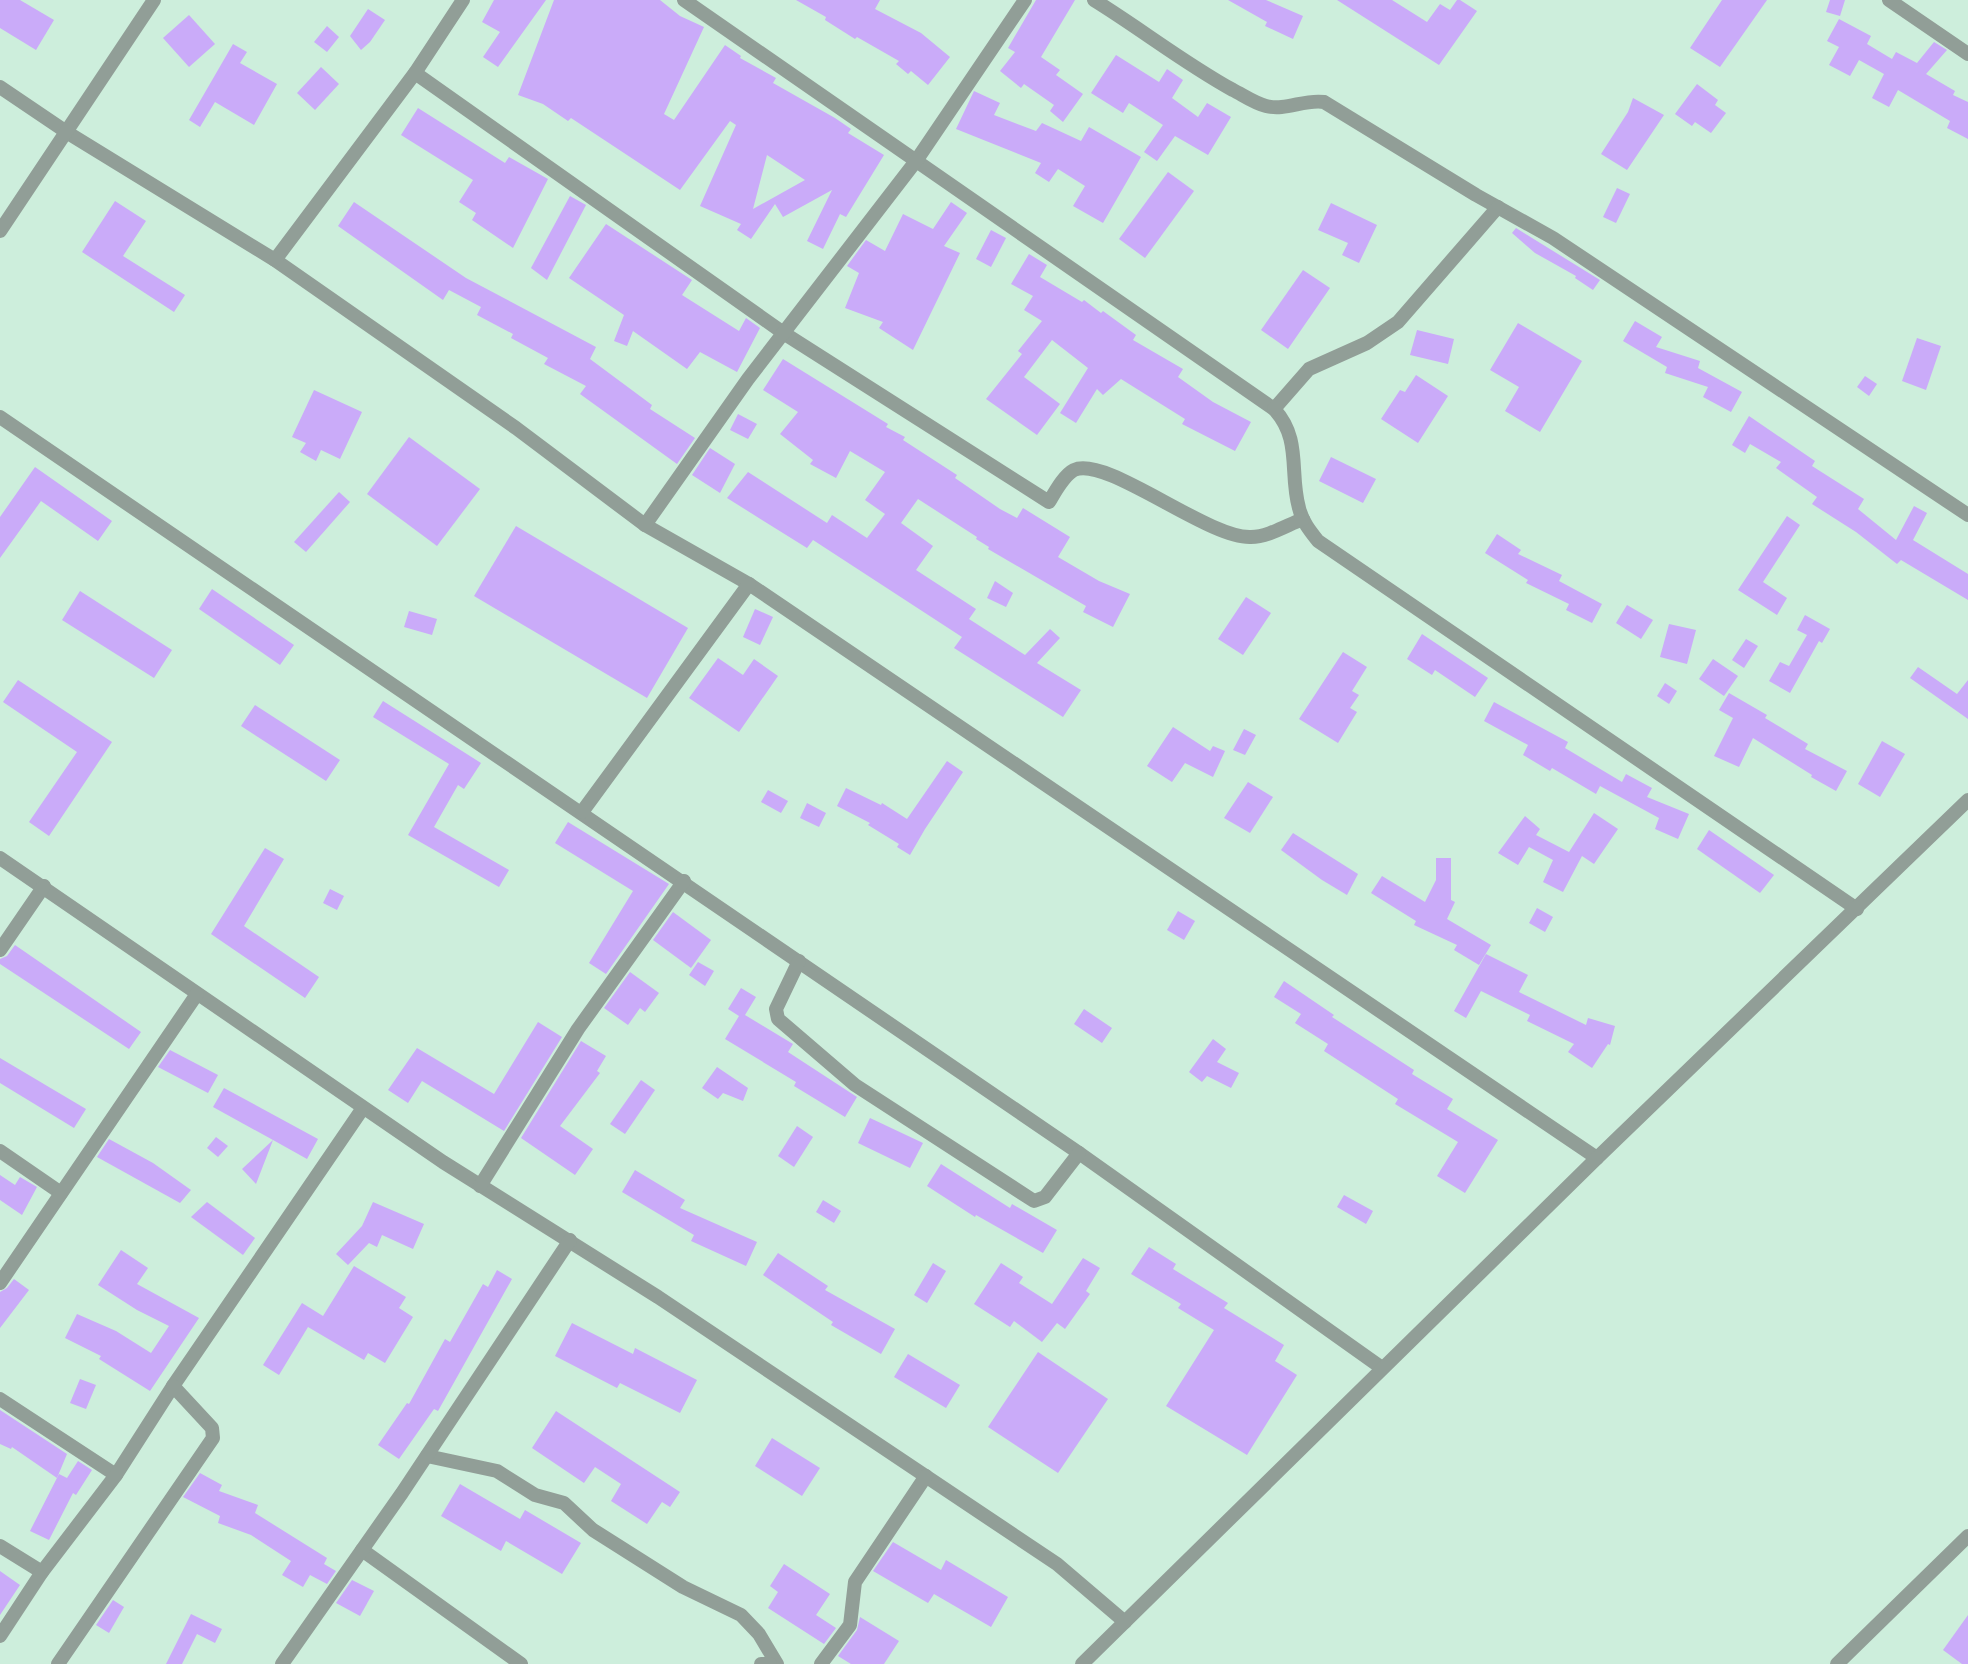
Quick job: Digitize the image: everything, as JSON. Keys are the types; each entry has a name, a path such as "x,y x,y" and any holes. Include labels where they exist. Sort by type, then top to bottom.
{"street":[{"path":"0,231 68,133 154,0"},
{"path":"275,260 415,73 463,0"},
{"path":"684,0 1274,409 1288,429 1292,442 1298,507 1318,541 1857,909"},
{"path":"645,525 748,379 785,334 916,161 1025,0"},
{"path":"1094,0 1145,32 1201,72 1262,105 1285,108 1309,102 1324,102 1553,238 1968,514"},
{"path":"1889,0 1968,54"},
{"path":"415,73 785,334 1049,502 1071,472 1084,468 1105,472 1188,514 1244,536 1263,535 1303,519"},
{"path":"0,87 68,133 275,260 516,428 645,525 749,584 1597,1158"},
{"path":"1274,409 1309,369 1367,343 1398,322 1498,207"},
{"path":"0,417 684,881 1079,1153 1382,1368"},
{"path":"582,812 749,584"},
{"path":"1082,1664 1597,1158 1968,800"},
{"path":"0,858 44,886 363,1108 480,1186 570,1240 1056,1564 1125,1622"},
{"path":"480,1186 578,1029 684,881"},
{"path":"0,950 44,886"},
{"path":"799,961 776,1009 778,1019 797,1038 855,1085 1034,1201 1045,1197 1079,1153"},
{"path":"0,1282 197,994"},
{"path":"0,1636 42,1572 116,1474 173,1386 363,1108"},
{"path":"0,1151 61,1193"},
{"path":"282,1664 427,1456 570,1240"},
{"path":"58,1664 213,1438 212,1428 173,1386"},
{"path":"0,1399 116,1474"},
{"path":"427,1456 497,1471 535,1495 564,1503 593,1530 683,1587 741,1615 759,1634 777,1664"},
{"path":"821,1664 850,1625 855,1582 926,1476"},
{"path":"1837,1664 1968,1536"},
{"path":"0,1546 42,1572"},
{"path":"362,1550 521,1664"},
{"path":"761,1664 770,1664"}],"building":[{"path":"0,0 20,0 54,20 36,50 0,28"},
{"path":"494,0 546,0 498,67 483,57 500,32 482,22"},
{"path":"554,0 660,0 680,16 704,27 664,114 674,120 725,45 741,56 740,58 776,78 773,83 835,118 851,129 848,133 884,155 846,217 840,214 823,249 807,241 832,190 783,217 775,204 751,239 737,230 741,224 700,206 736,125 730,121 680,190 571,118 568,121 543,104 518,95","holes":["767,155 805,180 753,209"]},
{"path":"796,0 880,0 875,9 921,33 950,57 928,85 911,71 908,74 896,64 899,61 857,37 855,39 825,20 826,17"},
{"path":"1036,0 1075,0 1041,57 1060,70 1056,75 1083,94 1063,122 1050,111 1054,105 1024,84 1021,88 1000,71 1015,52 1008,48"},
{"path":"1228,0 1266,0 1303,16 1293,39 1265,26 1267,22"},
{"path":"1337,0 1392,0 1427,22 1440,4 1450,10 1457,0 1477,11 1439,65"},
{"path":"1722,0 1767,0 1720,67 1690,48"},
{"path":"1830,0 1845,0 1840,16 1826,12"},
{"path":"368,9 385,20 370,42 361,50 350,36"},
{"path":"189,15 215,44 189,67 163,38"},
{"path":"1839,19 1871,36 1867,44 1892,59 1896,52 1917,63 1934,42 1947,50 1926,74 1955,91 1953,95 1968,102 1968,139 1947,128 1950,121 1898,90 1889,107 1872,98 1884,74 1859,60 1850,76 1829,65 1839,47 1827,41"},
{"path":"327,26 339,37 327,52 314,42"},
{"path":"233,44 247,52 240,63 277,84 254,125 215,102 200,127 189,120"},
{"path":"1116,55 1159,82 1167,69 1183,80 1172,98 1198,117 1207,103 1231,117 1208,155 1175,136 1157,161 1144,152 1163,125 1129,103 1123,113 1091,93"},
{"path":"321,67 339,84 315,110 297,93"},
{"path":"1697,84 1718,100 1715,105 1726,113 1711,133 1695,122 1692,126 1675,114"},
{"path":"974,91 1000,103 994,115 1036,131 1042,123 1081,141 1089,127 1141,157 1103,223 1073,206 1085,186 1058,169 1049,182 1035,173 1041,163 956,129"},
{"path":"1633,98 1664,115 1627,170 1601,154 1628,112"},
{"path":"418,108 505,163 509,157 548,179 513,248 472,220 476,213 459,202 473,180 401,135"},
{"path":"1168,172 1194,191 1145,258 1119,239"},
{"path":"1617,188 1630,194 1616,223 1603,217"},
{"path":"570,196 586,205 547,280 531,268"},
{"path":"115,201 146,221 123,256 185,295 174,312 82,252"},
{"path":"354,202 466,278 596,347 590,359 652,405 650,409 695,438 677,464 580,394 586,386 544,364 548,358 511,338 513,334 477,315 481,307 449,290 443,300 338,226"},
{"path":"951,202 967,213 944,246 960,253 913,350 879,328 883,322 845,308 859,273 847,266 866,240 885,251 903,214 933,229"},
{"path":"1331,203 1377,225 1359,263 1342,255 1348,243 1318,230"},
{"path":"606,224 692,280 682,295 739,331 746,318 760,328 737,372 700,352 687,369 633,331 627,346 614,341 624,315 569,278"},
{"path":"1516,228 1600,280 1593,290 1575,278 1576,276 1535,253 1512,233"},
{"path":"991,230 1006,238 991,267 976,259"},
{"path":"1029,254 1047,265 1040,277 1082,302 1084,300 1101,313 1103,311 1136,335 1133,340 1183,369 1178,377 1213,402 1251,422 1235,451 1182,424 1185,419 1121,379 1103,395 1097,389 1076,423 1060,413 1088,368 1052,340 1024,377 1060,404 1037,435 986,399 1022,354 1018,351 1042,321 1024,310 1033,296 1011,284"},
{"path":"1303,270 1330,288 1288,349 1261,330"},
{"path":"1635,321 1662,337 1656,347 1700,361 1698,368 1742,392 1731,412 1703,397 1708,387 1665,373 1667,367 1623,341"},
{"path":"1518,323 1582,361 1540,432 1505,411 1519,387 1490,370"},
{"path":"1417,330 1454,339 1448,364 1410,355"},
{"path":"1917,338 1941,346 1926,390 1902,381"},
{"path":"783,359 888,424 886,427 905,437 903,440 957,475 955,478 1000,509 1017,518 1023,508 1070,537 1058,557 1099,581 1130,594 1113,627 1083,612 1086,606 988,549 989,547 976,539 977,537 918,499 901,523 933,546 916,570 976,609 969,619 1025,655 1050,629 1060,638 1037,663 1081,690 1063,717 954,648 962,637 813,540 807,548 727,498 748,472 827,523 832,515 867,538 885,514 865,500 885,472 850,451 836,478 810,464 813,460 780,434 798,412 763,390"},
{"path":"1416,375 1448,396 1418,443 1381,419 1400,390 1405,392"},
{"path":"1865,376 1877,384 1869,396 1857,387"},
{"path":"314,390 362,412 340,459 321,450 316,461 300,452 306,443 292,437"},
{"path":"738,414 757,424 748,439 730,430"},
{"path":"1749,416 1815,461 1812,466 1864,499 1858,509 1896,540 1914,506 1927,513 1913,540 1968,574 1968,600 1901,560 1897,564 1856,532 1812,504 1817,497 1776,468 1781,462 1750,444 1745,453 1732,445"},
{"path":"409,437 480,489 437,546 367,494"},
{"path":"710,448 735,464 720,493 692,475"},
{"path":"1331,457 1376,479 1363,503 1319,481"},
{"path":"35,467 112,521 98,541 41,501 0,558 0,517"},
{"path":"339,492 350,502 306,552 294,542"},
{"path":"1787,516 1800,525 1763,582 1787,598 1777,615 1738,590"},
{"path":"516,526 688,628 647,698 474,596"},
{"path":"1497,534 1521,550 1518,554 1562,575 1559,581 1602,604 1592,623 1566,610 1569,604 1526,583 1528,580 1485,553"},
{"path":"995,581 1013,593 1006,607 987,598"},
{"path":"212,589 294,645 280,665 199,609"},
{"path":"80,591 172,650 154,678 62,620"},
{"path":"1246,597 1271,613 1243,655 1218,639"},
{"path":"1627,605 1653,620 1641,639 1616,623"},
{"path":"755,609 773,617 760,645 743,637"},
{"path":"409,611 437,619 432,635 404,627"},
{"path":"1805,615 1830,629 1822,643 1819,641 1790,693 1769,681 1780,662 1789,666 1807,635 1797,630"},
{"path":"1669,624 1696,630 1687,664 1660,657"},
{"path":"1422,634 1488,678 1475,697 1435,670 1432,675 1407,659"},
{"path":"1746,639 1758,646 1744,668 1732,660"},
{"path":"1343,652 1367,667 1352,691 1359,695 1350,708 1357,712 1338,743 1299,719"},
{"path":"718,658 743,675 754,659 778,676 739,732 689,698"},
{"path":"1713,659 1738,676 1724,696 1699,679"},
{"path":"1918,667 1957,694 1968,680 1968,719 1910,678"},
{"path":"18,680 112,742 49,836 29,822 77,752 3,702"},
{"path":"1665,683 1677,691 1669,704 1657,696"},
{"path":"1729,693 1767,715 1765,718 1808,744 1805,749 1847,771 1836,791 1753,738 1739,767 1714,756 1733,718 1719,710"},
{"path":"383,701 481,763 464,789 458,785 434,827 509,870 499,887 408,835 449,764 373,717"},
{"path":"1494,702 1568,742 1565,748 1622,782 1626,774 1652,788 1647,797 1689,814 1678,839 1655,829 1659,818 1600,786 1596,794 1552,768 1550,771 1523,755 1528,745 1484,721"},
{"path":"255,705 340,760 326,781 241,726"},
{"path":"1173,727 1210,751 1213,746 1225,751 1213,777 1185,763 1172,782 1147,766"},
{"path":"1244,729 1256,735 1245,755 1233,750"},
{"path":"1882,741 1905,754 1880,797 1858,784"},
{"path":"947,761 963,772 910,855 897,847 899,844 868,825 870,823 837,806 846,788 881,805 882,803 907,819"},
{"path":"1248,782 1273,797 1250,833 1224,818"},
{"path":"768,790 788,801 781,813 761,802"},
{"path":"807,803 826,813 819,827 800,818"},
{"path":"1594,813 1618,829 1594,864 1582,856 1563,892 1543,882 1553,860 1529,847 1518,865 1498,853 1525,816 1540,829 1536,835 1569,852"},
{"path":"568,822 669,884 606,974 589,963 633,891 555,843"},
{"path":"1709,830 1774,875 1760,893 1697,849"},
{"path":"1293,833 1358,874 1347,895 1281,850"},
{"path":"265,848 284,859 244,926 319,977 305,998 211,934"},
{"path":"1436,858 1451,858 1451,900 1455,902 1447,919 1491,945 1479,965 1454,950 1457,945 1414,925 1416,921 1371,893 1382,876 1425,902 1436,880"},
{"path":"330,889 344,896 337,910 323,903"},
{"path":"1537,908 1553,917 1545,932 1529,923"},
{"path":"1178,911 1195,921 1184,940 1167,930"},
{"path":"673,912 711,940 691,968 653,940"},
{"path":"15,945 141,1032 129,1049 0,964 0,959 7,956"},
{"path":"1486,954 1528,975 1519,992 1586,1025 1588,1018 1615,1026 1610,1045 1608,1044 1592,1068 1568,1052 1574,1044 1527,1021 1530,1015 1481,991 1466,1018 1454,1011"},
{"path":"698,962 714,971 705,986 689,975"},
{"path":"630,972 659,993 645,1012 640,1008 628,1025 604,1008"},
{"path":"1284,981 1334,1015 1332,1017 1414,1070 1412,1074 1453,1099 1447,1109 1498,1140 1465,1193 1437,1176 1458,1142 1395,1104 1398,1099 1324,1051 1328,1044 1295,1023 1301,1014 1274,997"},
{"path":"741,988 756,997 745,1015 793,1044 788,1052 857,1097 845,1117 794,1086 796,1082 725,1039 739,1016 728,1009"},
{"path":"1084,1009 1112,1028 1102,1043 1074,1024"},
{"path":"538,1022 562,1037 504,1131 422,1081 408,1103 388,1090 417,1048 494,1094"},
{"path":"1213,1039 1226,1049 1217,1062 1239,1073 1231,1088 1207,1076 1202,1082 1189,1072"},
{"path":"581,1041 606,1056 597,1071 600,1073 560,1126 593,1149 575,1175 521,1138"},
{"path":"170,1050 218,1075 208,1093 158,1067"},
{"path":"0,1058 86,1109 74,1128 0,1083"},
{"path":"717,1067 748,1088 743,1101 723,1093 718,1099 702,1088"},
{"path":"641,1080 655,1090 625,1134 610,1124"},
{"path":"224,1088 318,1139 307,1159 213,1107"},
{"path":"870,1118 923,1143 910,1168 858,1143"},
{"path":"797,1126 813,1137 794,1167 778,1156"},
{"path":"216,1137 228,1146 218,1157 207,1148"},
{"path":"109,1139 153,1163 191,1190 180,1203 97,1157"},
{"path":"273,1140 256,1184 242,1169"},
{"path":"941,1164 1010,1208 1012,1204 1057,1230 1043,1253 976,1215 975,1217 927,1186"},
{"path":"635,1170 685,1200 680,1208 757,1242 746,1266 691,1241 694,1235 622,1192"},
{"path":"0,1175 15,1185 20,1177 37,1187 22,1215 0,1200"},
{"path":"1344,1195 1373,1211 1366,1224 1337,1207"},
{"path":"823,1200 841,1211 834,1223 816,1212"},
{"path":"207,1202 255,1238 243,1255 191,1217"},
{"path":"373,1202 424,1224 413,1249 382,1235 377,1247 369,1243 348,1265 336,1254 362,1226"},
{"path":"1149,1247 1176,1264 1173,1269 1228,1303 1224,1308 1284,1345 1275,1361 1297,1375 1247,1455 1166,1406 1214,1330 1178,1308 1181,1304 1131,1274"},
{"path":"121,1250 148,1268 137,1284 199,1318 150,1391 99,1359 101,1356 65,1338 77,1314 116,1331 151,1353 169,1326 137,1310 98,1285"},
{"path":"778,1253 828,1286 825,1290 895,1329 881,1354 831,1325 833,1322 763,1275"},
{"path":"1083,1258 1100,1268 1086,1291 1090,1294 1065,1329 1057,1323 1042,1342 1014,1321 1010,1327 974,1304 1001,1263 1023,1277 1019,1283 1052,1304"},
{"path":"933,1263 946,1271 927,1303 914,1295"},
{"path":"354,1266 406,1297 399,1308 413,1317 385,1363 368,1353 364,1360 308,1327 279,1375 263,1365 302,1303 323,1316"},
{"path":"497,1270 512,1279 438,1411 434,1409 399,1459 378,1445 407,1403 409,1404 445,1339 450,1342 483,1284 488,1287"},
{"path":"14,1279 29,1290 0,1328 0,1292 7,1288"},
{"path":"572,1323 633,1354 635,1348 697,1380 680,1413 620,1383 617,1388 555,1356"},
{"path":"1038,1352 1108,1399 1058,1473 988,1427"},
{"path":"908,1354 960,1385 946,1408 894,1377"},
{"path":"80,1379 96,1385 86,1409 70,1403"},
{"path":"0,1410 67,1454 57,1478 12,1447 11,1449 0,1444"},
{"path":"556,1411 680,1492 670,1507 662,1502 647,1524 611,1501 621,1484 595,1467 584,1483 532,1448"},
{"path":"772,1438 820,1468 802,1496 755,1466"},
{"path":"78,1461 92,1470 76,1495 73,1493 49,1540 30,1531 59,1474 67,1478"},
{"path":"200,1473 222,1485 219,1491 258,1505 255,1513 327,1558 324,1564 336,1571 327,1584 310,1575 303,1587 282,1575 291,1561 251,1535 218,1523 220,1516 183,1497"},
{"path":"460,1484 520,1519 525,1510 581,1543 562,1574 506,1541 501,1551 441,1516"},
{"path":"893,1542 941,1570 946,1560 1008,1597 991,1627 934,1594 928,1603 873,1571"},
{"path":"784,1564 830,1594 816,1615 836,1628 824,1644 768,1608 778,1592 770,1586"},
{"path":"0,1571 20,1585 0,1615"},
{"path":"352,1580 374,1591 360,1616 336,1603"},
{"path":"113,1600 124,1607 109,1633 96,1625"},
{"path":"191,1614 222,1629 215,1643 197,1634 182,1664 166,1664"},
{"path":"1968,1615 1968,1664 1962,1664 1943,1650"},
{"path":"860,1617 899,1641 884,1664 851,1664 838,1656 857,1630"}]}
